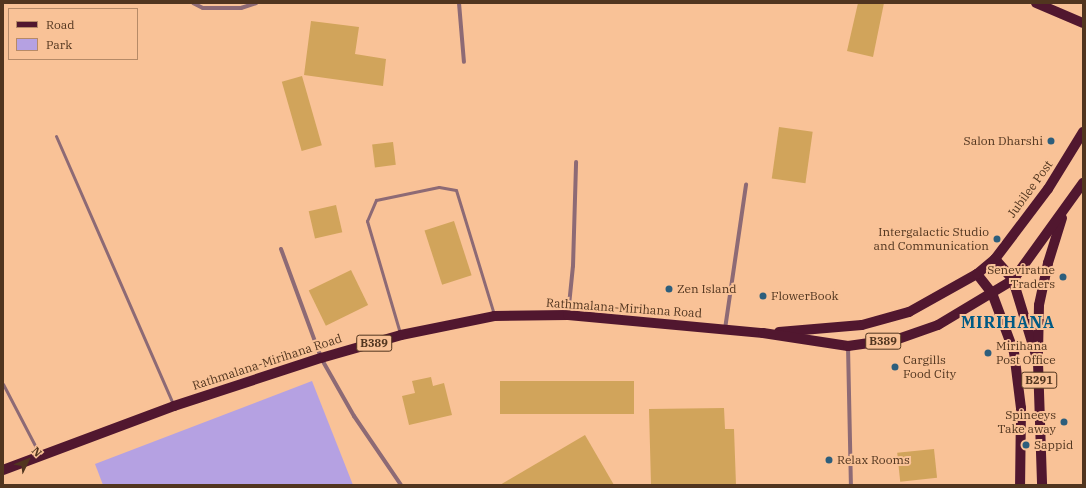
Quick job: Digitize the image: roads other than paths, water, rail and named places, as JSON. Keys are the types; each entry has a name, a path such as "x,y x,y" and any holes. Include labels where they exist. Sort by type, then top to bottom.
{"main road":[{"path":"1036,3 1083,22"},
{"name":"Jubilee Post","path":"976,274 995,259 1048,189 1083,132"},
{"path":"1013,280 1083,183"},
{"path":"1038,362 1039,305 1048,263 1065,209"},
{"name":"B291","path":"995,259 1013,280 1038,362 1042,485"},
{"name":"B291","path":"976,274 992,293 1014,352 1021,408 1020,485"},
{"name":"Rathmalana-Mirihana Road","path":"763,333 868,323 909,312 976,274"},
{"name":"Rathmalana-Mirihana Road","path":"3,470 174,406 321,358 401,335 494,316 568,314 763,333 848,346 898,339 938,325 1013,280"}],"street":[{"path":"193,3 203,8 241,8 256,3"},
{"path":"459,3 464,62"},
{"path":"568,314 573,266 576,162"},
{"path":"725,329 746,185"},
{"path":"281,249 321,358 354,416 401,485"},
{"path":"848,346 850,485"}],"lane":[{"path":"56,136 174,406"},
{"path":"401,335 366,221 376,200 439,187 456,190 494,316"},
{"path":"3,384 40,455"}],"place":[{"name":"Salon Dharshi","path":"1051,141"},
{"name":"Intergalactic Studio and Communication","path":"997,239"},
{"name":"Seneviratne Traders","path":"1063,277"},
{"name":"Zen Island","path":"669,289"},
{"name":"FlowerBook","path":"763,296"},
{"name":"Mirihana Post Office","path":"988,353"},
{"name":"Cargills Food City","path":"895,367"},
{"name":"Spineeys Take away","path":"1064,422"},
{"name":"Sappid","path":"1026,445"},
{"name":"Relax Rooms","path":"829,460"}],"district":[{"name":"MIRIHANA","path":"1008,322"}]}
